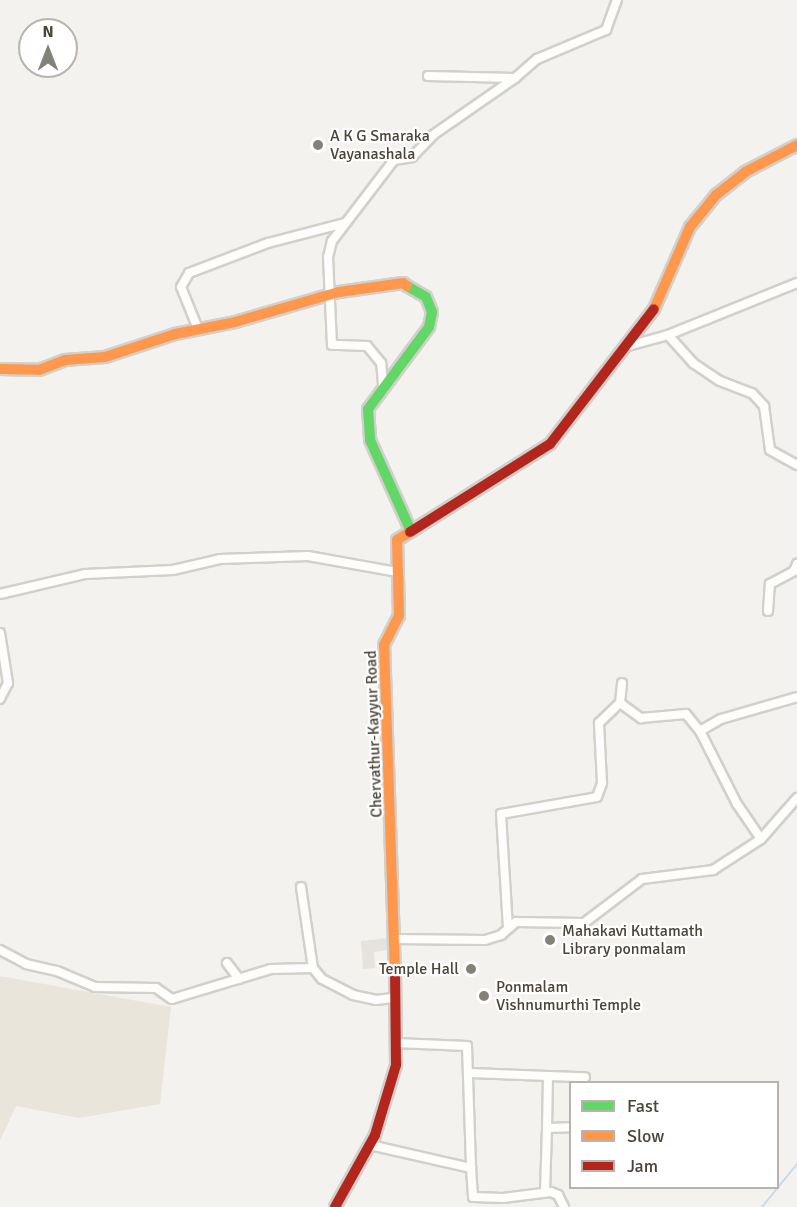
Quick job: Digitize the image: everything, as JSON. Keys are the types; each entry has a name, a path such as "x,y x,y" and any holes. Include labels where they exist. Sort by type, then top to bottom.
{"main road":[{"path":"0,369 39,370 65,360 105,357 198,329 330,294 403,283 426,297 432,312 429,327 383,384 368,409 370,440 410,529 550,444 628,346 661,300 690,227 716,195 745,172 797,145"},
{"name":"Chervathur-Kayyur Road","path":"335,1207 370,1145 394,1080 396,1043 393,998 394,939 384,645 399,616 397,540 410,529"}],"street":[{"path":"383,384 381,363 367,346 332,345 328,257 332,241 394,160 412,157 433,135 515,78 537,59 606,30 617,0"},
{"path":"428,76 515,78"},
{"path":"198,329 181,287 189,273 268,243 345,223"},
{"path":"628,346 668,335 797,283"},
{"path":"668,335 693,363 720,381 752,393 764,406 770,450 797,465"},
{"path":"0,594 86,574 173,570 231,558 308,556 397,572"},
{"path":"768,611 770,584 794,571 797,564"},
{"path":"0,633 8,683 0,699"},
{"path":"508,928 501,814 597,797 602,783 599,723 620,703 622,683"},
{"path":"700,731 721,719 797,697"},
{"path":"620,703 641,718 686,714 700,731 737,804 761,839"},
{"path":"394,939 485,940 516,921 584,923 642,879 713,870 761,839 797,798"},
{"path":"301,887 313,968 321,979 353,995 376,1000 393,998"},
{"path":"0,950 26,964 57,971 95,987 156,988 172,999 271,969 313,968"},
{"path":"227,963 239,979"},
{"path":"396,1043 467,1046 470,1073 473,1197 503,1198 545,1192 558,1195 564,1207"},
{"path":"470,1073 585,1077"},
{"path":"545,1192 548,1076"},
{"path":"547,1128 569,1127"},
{"path":"370,1145 471,1168"}],"shaded area":[{"path":"389,938 391,950 374,952 375,968 363,969 361,941"},
{"path":"0,976 171,1007 160,1104 79,1118 16,1106 0,1141"}],"waterway":[{"path":"779,1186 797,1164"},
{"path":"762,1207 777,1189"}],"traffic: fast":[{"path":"407,286 426,297 432,312 429,327 368,409 370,440 410,529"}],"traffic: slow":[{"path":"654,309 690,227 716,195 745,172 797,145"},
{"path":"0,369 39,370 65,360 105,357 175,334 235,322 339,292 403,283 407,286"},
{"path":"395,974 384,645 399,616 397,540 410,532"}],"traffic: jam":[{"path":"410,532 550,444 654,309"},
{"path":"335,1207 375,1135 396,1065 395,974"}],"place":[{"name":"A K G Smaraka Vayanashala","path":"318,145"},
{"name":"Mahakavi Kuttamath Library ponmalam","path":"550,940"},
{"name":"Temple Hall","path":"471,969"},
{"name":"Ponmalam Vishnumurthi Temple","path":"484,996"}]}
